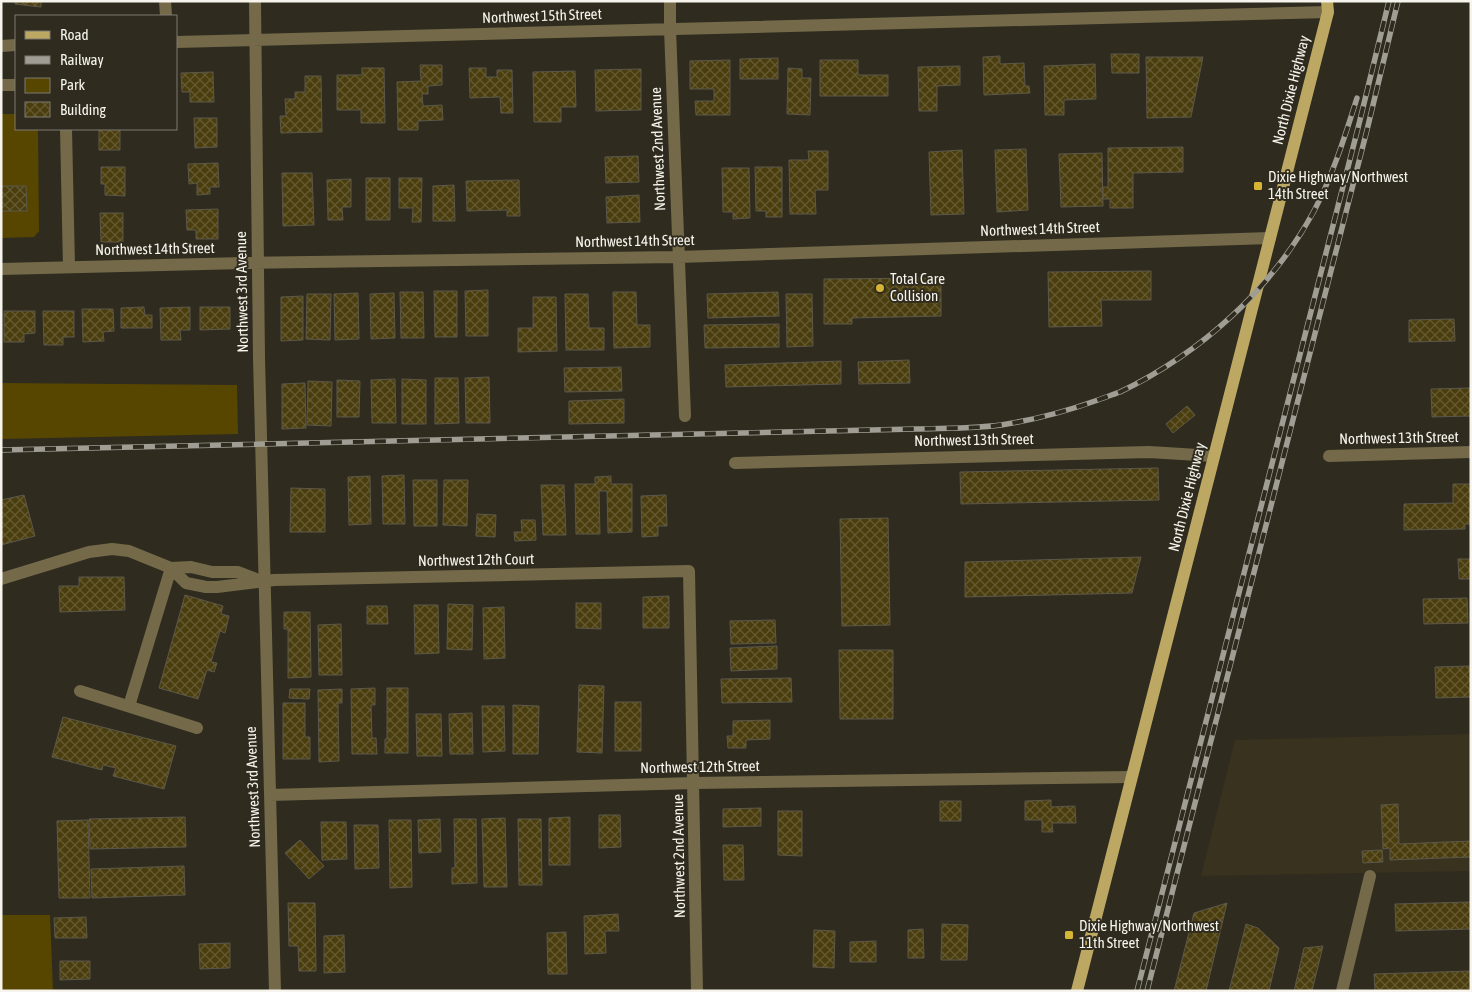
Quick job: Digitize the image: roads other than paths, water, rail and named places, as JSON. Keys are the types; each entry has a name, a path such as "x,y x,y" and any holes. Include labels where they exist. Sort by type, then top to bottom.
{"main road":[{"name":"North Dixie Highway","path":"1076,991 1330,5"}],"street":[{"path":"165,1 166,15"},
{"name":"Northwest 3rd Avenue","path":"255,1 264,582 275,991"},
{"name":"Northwest 2nd Avenue","path":"670,1 685,416"},
{"name":"Northwest 15th Street","path":"178,42 670,29 1330,5"},
{"path":"1,46 15,45"},
{"path":"1,85 15,85"},
{"path":"66,130 68,267"},
{"name":"Northwest 14th Street","path":"1,269 678,257 1270,238"},
{"name":"Northwest 13th Street","path":"735,463 1148,452 1214,456"},
{"name":"Northwest 13th Street","path":"1329,456 1471,452"},
{"path":"1,579 89,552 112,549 129,551 171,568 186,583 206,587 264,582"},
{"path":"129,706 171,568"},
{"name":"Northwest 2nd Avenue","path":"689,571 697,991"},
{"name":"Northwest 12th Court","path":"264,582 274,580 689,571"},
{"path":"80,691 197,728"},
{"name":"Northwest 12th Street","path":"270,795 694,783 1132,777"},
{"path":"1342,991 1370,876"}],"railway":[{"path":"1137,991 1389,1"},
{"path":"1147,991 1367,130 1398,1"},
{"path":"1,450 962,428 985,427 1029,420 1084,405 1120,392 1150,376 1206,338 1255,293 1297,240 1314,211 1333,169 1357,98"}],"place":[{"name":"Dixie Highway/Northwest 14th Street","path":"1258,186"},
{"name":"Total Care Collision","path":"880,288"},
{"name":"Dixie Highway/Northwest 11th Street","path":"1069,935"}]}
